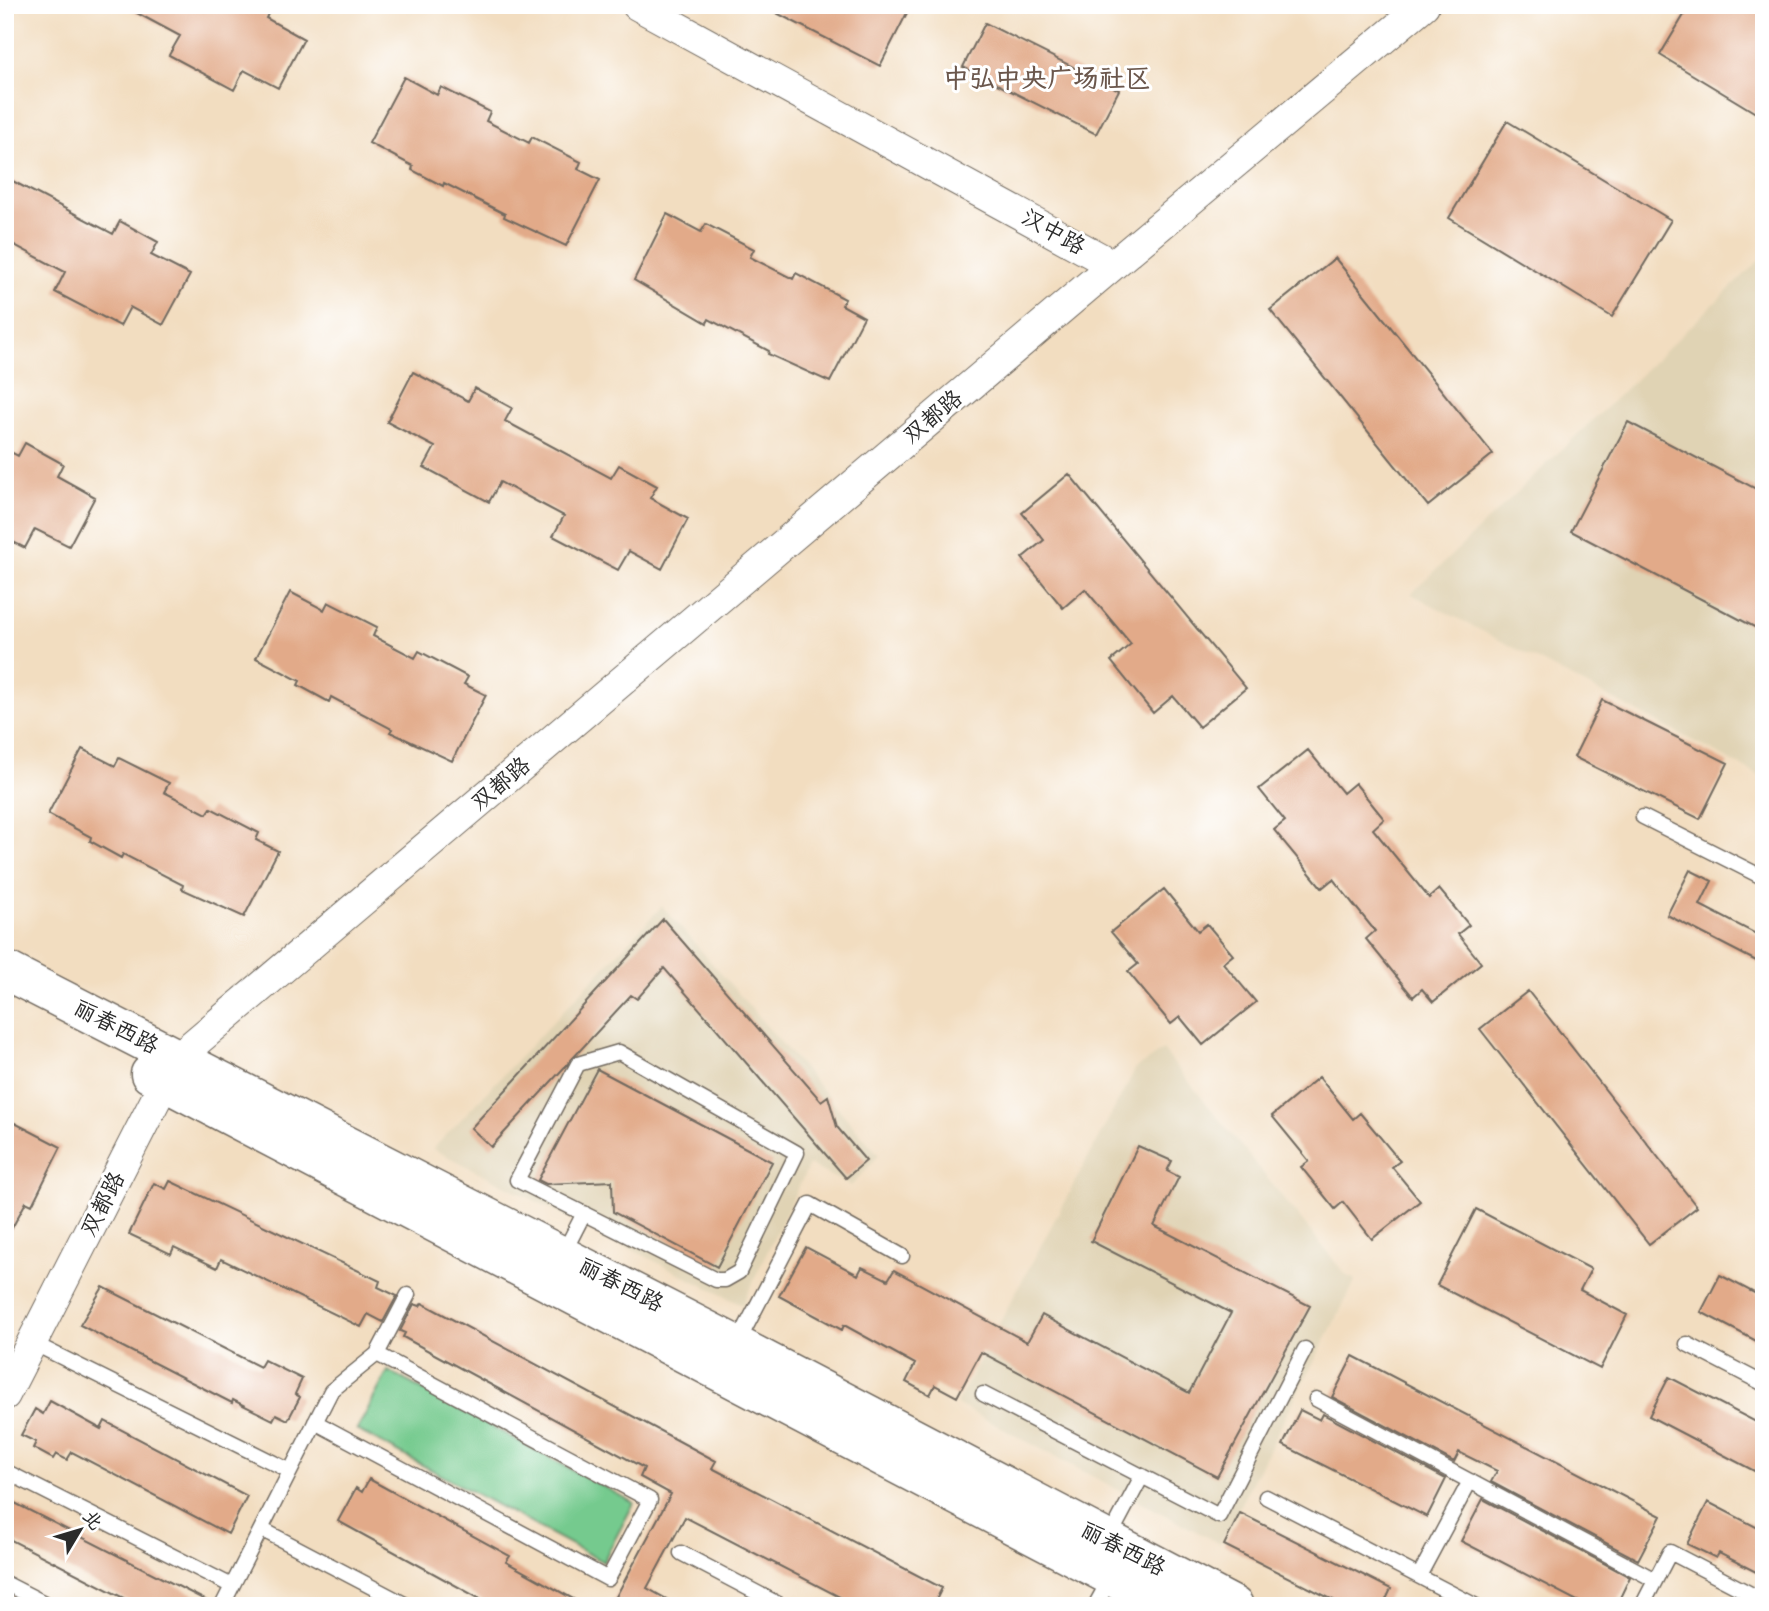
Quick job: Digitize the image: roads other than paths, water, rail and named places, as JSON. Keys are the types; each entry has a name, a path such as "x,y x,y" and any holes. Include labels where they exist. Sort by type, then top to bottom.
{"main road":[{"name":"丽春西路","path":"5,970 171,1070 1110,1568 1234,1606"},
{"name":"丽春西路","path":"5,1000 171,1070 562,1255 736,1345 1110,1568 1168,1606"}],"street":[{"name":"汉中路","path":"637,5 1113,265"},
{"path":"1113,265 1424,5"},
{"name":"双都路","path":"7,1388 33,1343 171,1070 1113,265"}],"lane":[{"path":"1643,817 1764,878"},
{"path":"619,1052 797,1153 739,1272 725,1280 716,1280 584,1213 517,1180 579,1064 619,1052"},
{"path":"736,1345 810,1204 902,1256"},
{"path":"562,1255 584,1213"},
{"path":"222,1606 331,1391 377,1354 408,1295"},
{"path":"33,1343 290,1471"},
{"path":"1686,1344 1764,1384"},
{"path":"983,1394 1219,1516 1305,1349"},
{"path":"315,1422 608,1579 650,1500 377,1354"},
{"path":"1316,1399 1655,1580"},
{"path":"5,1471 232,1586"},
{"path":"1110,1568 1142,1476"},
{"path":"1419,1576 1470,1481"},
{"path":"1266,1497 1476,1606"},
{"path":"261,1529 408,1606"},
{"path":"1642,1606 1670,1552 1764,1601"},
{"path":"681,1553 782,1606"},
{"path":"5,1583 50,1606"}],"district":[{"name":"中弘中央广场社区","path":"1047,79"}]}
